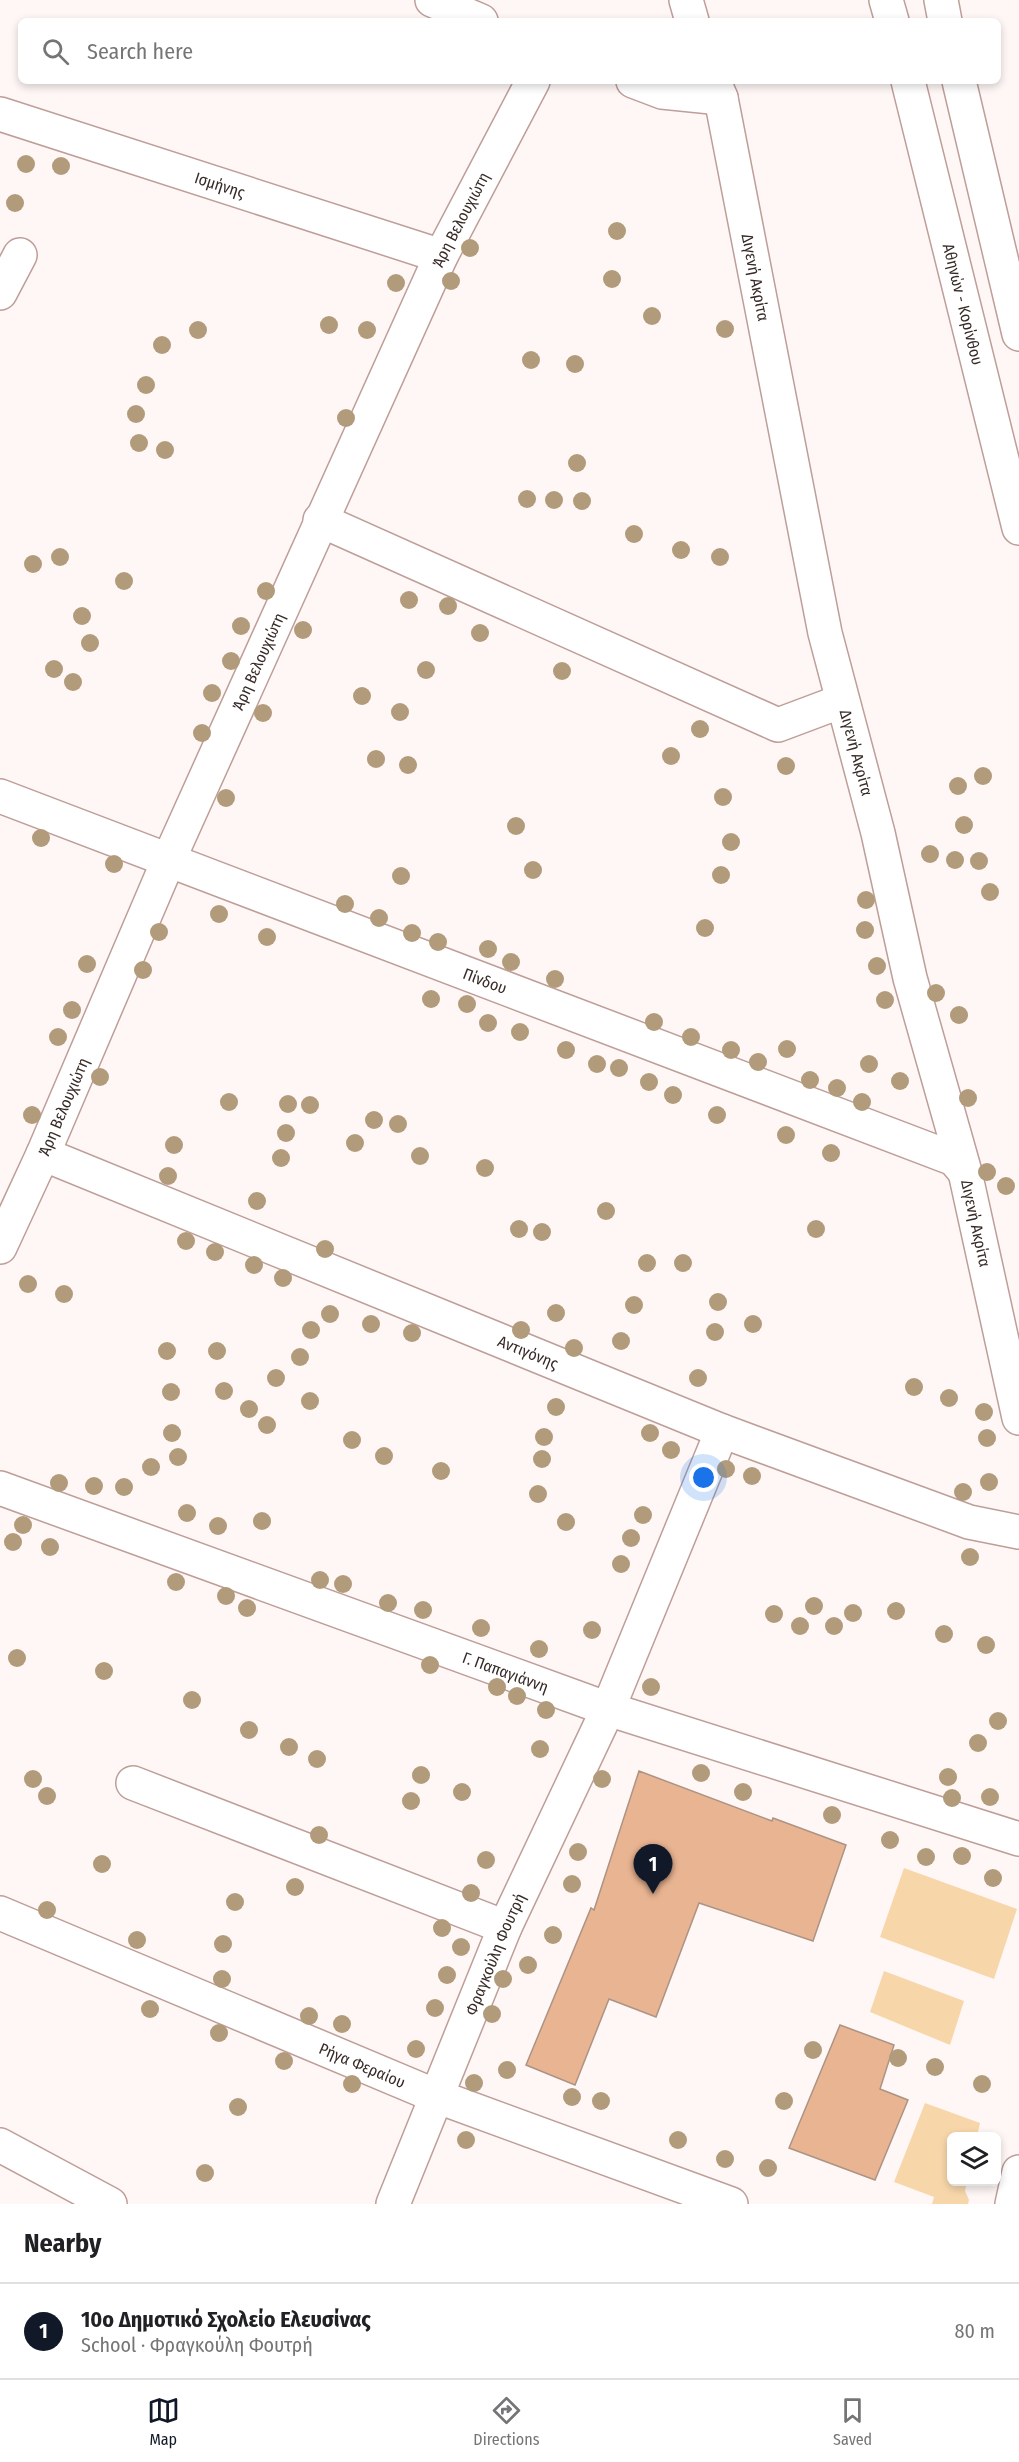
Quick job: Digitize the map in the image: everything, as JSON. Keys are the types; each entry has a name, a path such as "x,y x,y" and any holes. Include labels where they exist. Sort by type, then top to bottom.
{"main road":[{"path":"432,0 474,18"},
{"path":"686,0 691,18"},
{"path":"886,0 890,18"},
{"path":"941,0 944,18"},
{"name":"Άρη Βελουχιώτη","path":"0,1247 43,1154 169,859 320,520 441,256 531,84"},
{"path":"641,84 662,92 718,89"},
{"name":"Αθηνών - Κορίνθου","path":"909,84 1019,528"},
{"path":"960,84 1019,334"},
{"name":"Διγενή Ακρίτα","path":"718,89 825,633 878,833 910,978 965,1172 1019,1418"},
{"name":"Ισμήνης","path":"0,114 441,256"},
{"path":"0,293 20,255"},
{"path":"320,520 778,725 842,701"},
{"name":"Πίνδου","path":"0,796 954,1159 965,1172"},
{"name":"Αντιγόνης","path":"43,1154 722,1431 969,1522 1019,1532"},
{"name":"Φραγκούλη Φουτρή","path":"393,2204 505,1927 608,1709 722,1431"},
{"name":"Γ. Παπαγιάννη","path":"0,1488 608,1709 1019,1839"},
{"path":"133,1783 505,1927"},
{"name":"Ρήγα Φεραίου","path":"0,1913 436,2096 720,2202"},
{"path":"0,2145 110,2204"},
{"path":"1012,2204 1019,2172"}],"shaded area":[{"path":"904,1868 1017,1909 994,1979 880,1937"},
{"path":"884,1971 964,2001 950,2045 870,2012"},
{"path":"925,2103 980,2123 978,2132 947,2132 947,2186 966,2186 968,2204 932,2204 934,2197 894,2182"}],"building":[{"path":"639,1771 772,1821 773,1818 846,1845 813,1941 699,1903 656,2017 609,1999 575,2085 526,2065 591,1908 594,1910"},
{"path":"840,2025 894,2045 880,2089 908,2100 875,2180 789,2148"}],"place":[{"name":"10ο Δημοτικό Σχολείο Ελευσίνας","path":"653,1894"}]}
